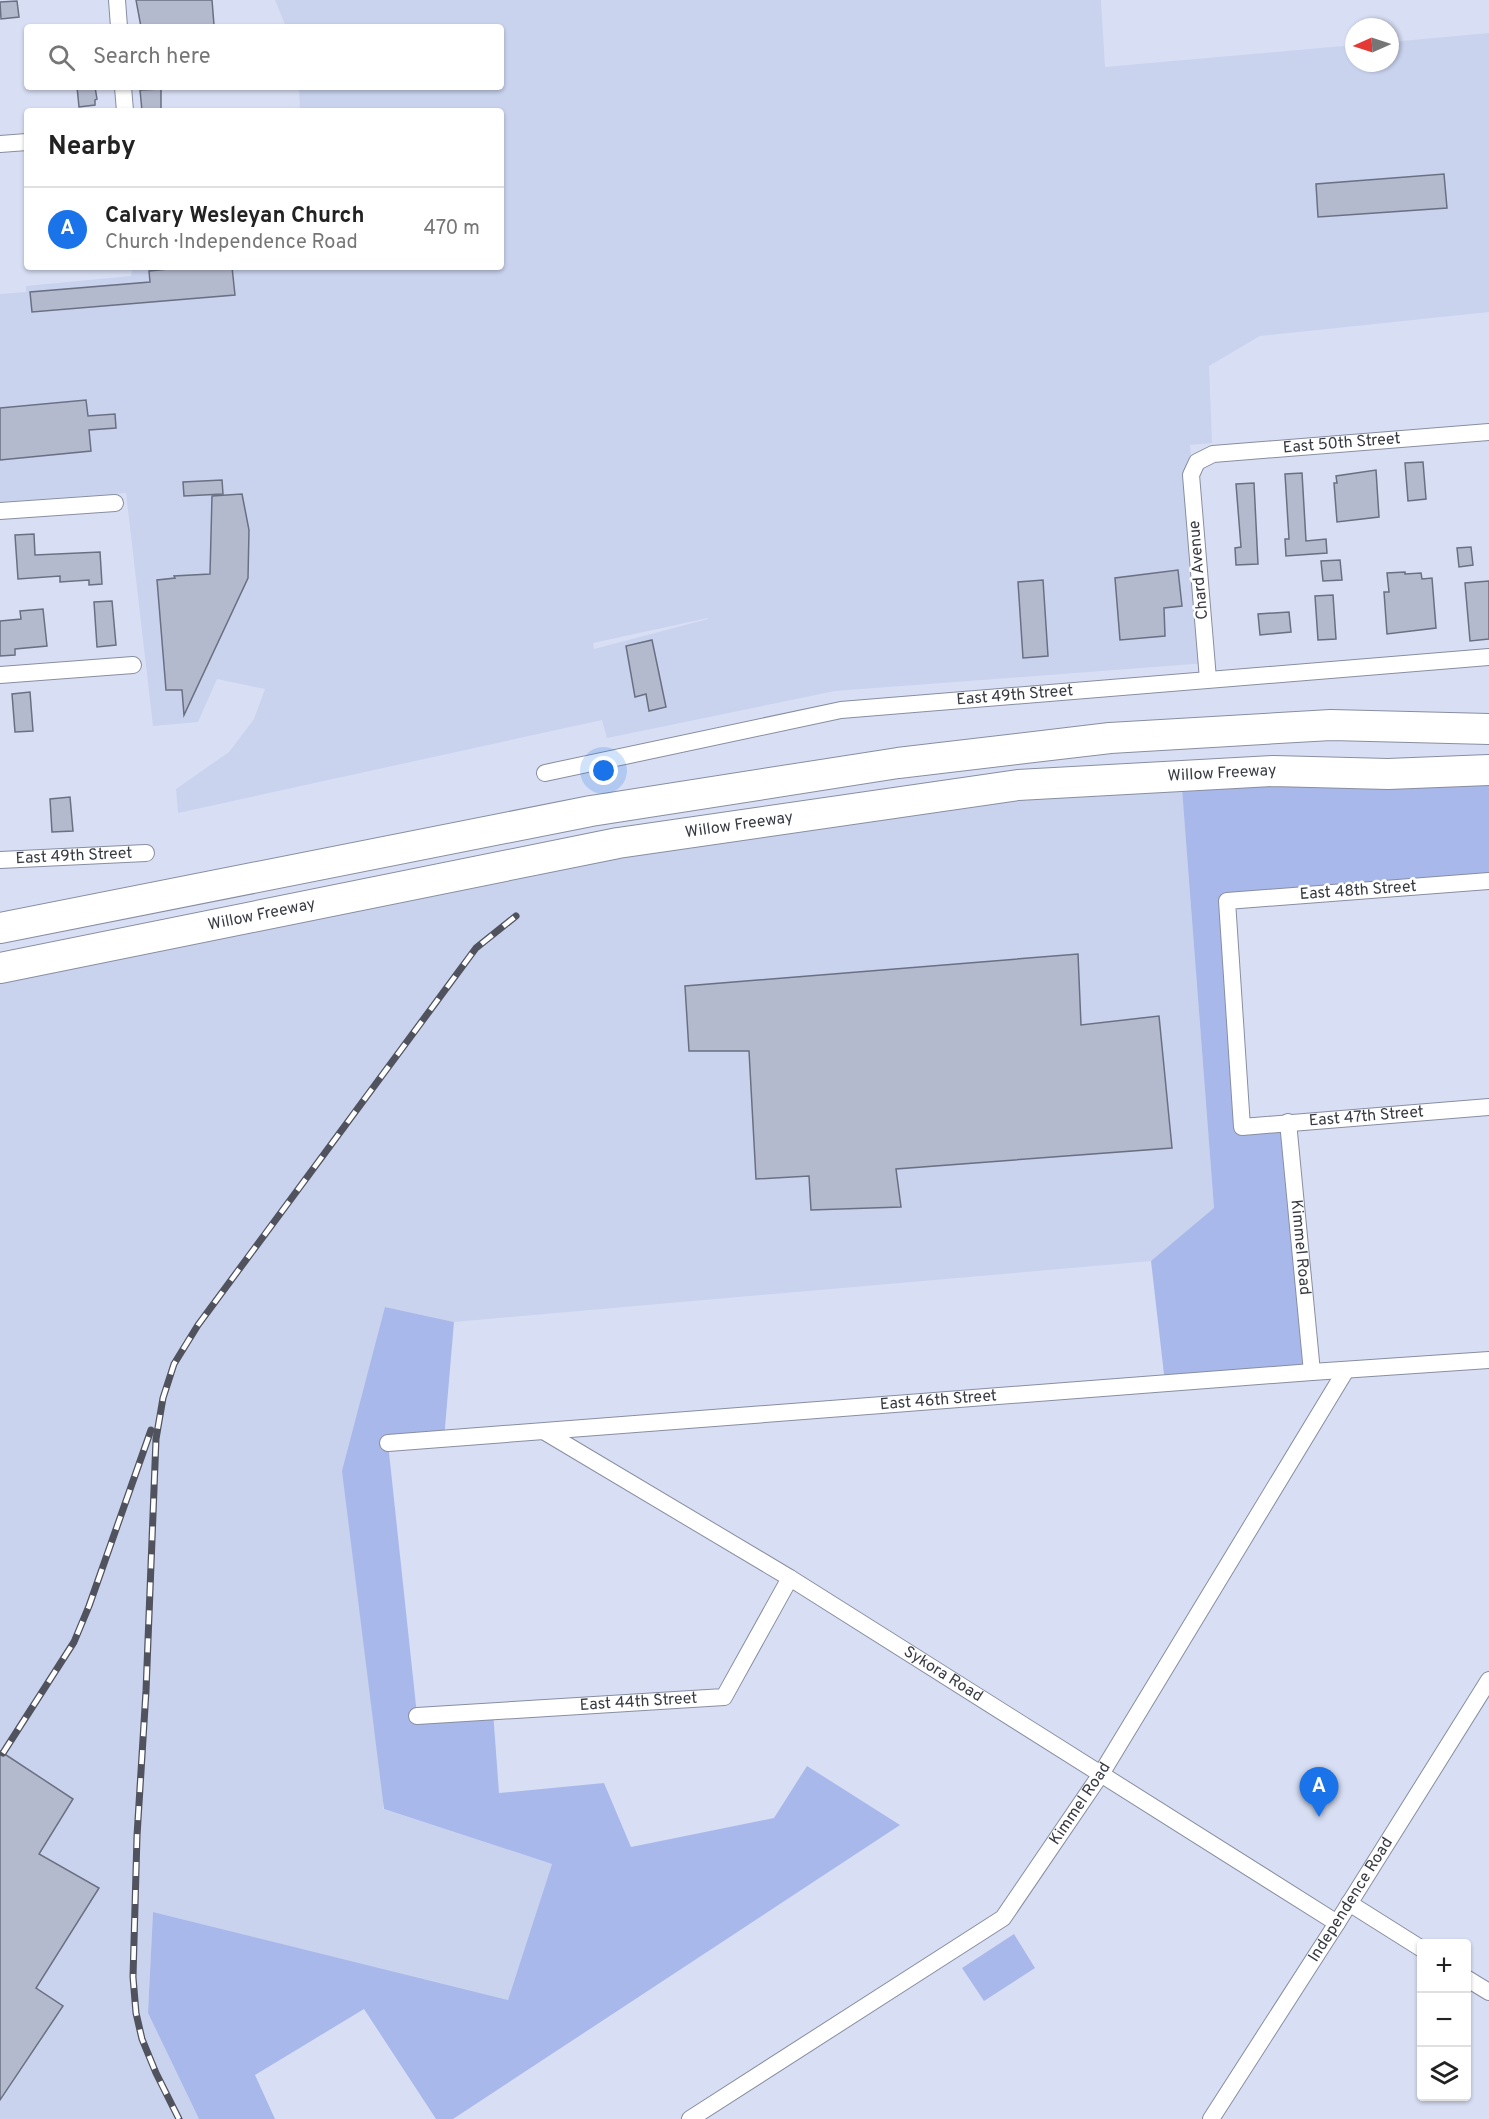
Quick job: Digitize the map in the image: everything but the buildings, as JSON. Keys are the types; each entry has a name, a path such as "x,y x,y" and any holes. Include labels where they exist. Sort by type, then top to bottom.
{"highway":[{"path":"0,928 591,811 898,763 1110,738 1331,725 1489,729"},
{"name":"Willow Freeway","path":"0,968 618,843 1018,785 1273,771 1388,774 1489,770"},
{"path":"1388,774 1489,785"}],"street":[{"path":"117,0 119,24"},
{"path":"123,90 125,108"},
{"path":"0,144 24,142"},
{"name":"East 50th Street","path":"1197,462 1213,454 1489,432"},
{"name":"Chard Avenue","path":"1197,462 1191,475 1208,679"},
{"path":"0,511 115,503"},
{"name":"East 49th Street","path":"545,773 841,710 1489,657"},
{"path":"0,675 133,665"},
{"name":"East 49th Street","path":"0,860 146,853"},
{"name":"East 48th Street","path":"1242,1127 1227,901 1489,881"},
{"name":"East 47th Street","path":"1242,1127 1489,1107"},
{"name":"Kimmel Road","path":"1288,1122 1311,1372"},
{"name":"East 46th Street","path":"388,1443 1489,1360"},
{"name":"Kimmel Road","path":"690,2119 1003,1918 1101,1774 1347,1370"},
{"name":"Sykora Road","path":"545,1432 790,1578 1337,1923"},
{"name":"East 44th Street","path":"417,1716 724,1696 790,1578"},
{"name":"Independence Road","path":"1213,2118 1489,1680"},
{"path":"1349,1903 1417,1946"},
{"path":"1471,1981 1489,1992"}],"shaded area":[{"path":"275,0 1101,0 1105,67 1345,46 1345,72 1399,72 1399,41 1489,33 1489,312 1260,336 1209,366 1212,443 1190,445 1207,663 835,691 607,738 602,720 178,813 176,789 229,752 254,719 265,689 217,679 198,722 153,726 126,493 0,502 0,294 26,292 26,286 131,276 132,270 504,270 504,108 300,108 299,90 504,90 504,24 285,24","holes":["708,618 594,649 593,643"]},
{"path":"1181,776 1214,1209 1151,1261 454,1322 385,1307 383,1809 552,1864 508,2000 153,1912 148,2013 199,2119 0,2119 0,968 618,843"},
{"path":"1181,776 1489,785 1489,881 1227,901 1242,1126 1288,1122 1312,1372 1165,1383 1151,1261 1214,1208"},
{"path":"385,1307 454,1322 444,1439 388,1443 417,1715 493,1711 499,1793 604,1783 631,1847 774,1818 807,1766 900,1825 453,2119 436,2119 364,2009 255,2075 275,2119 199,2119 148,2013 153,1912 508,2000 552,1864 384,1809 342,1471"},
{"path":"1014,1934 1035,1968 984,2001 962,1968"}],"railway":[{"path":"179,2119 142,2039 136,2013 133,1977 137,1836 146,1691 156,1439 163,1398 174,1364 198,1325 476,948 516,916"},
{"path":"3,1753 74,1642 89,1606 151,1430"}],"place":[{"name":"Calvary Wesleyan Church","path":"1319,1817"}]}
